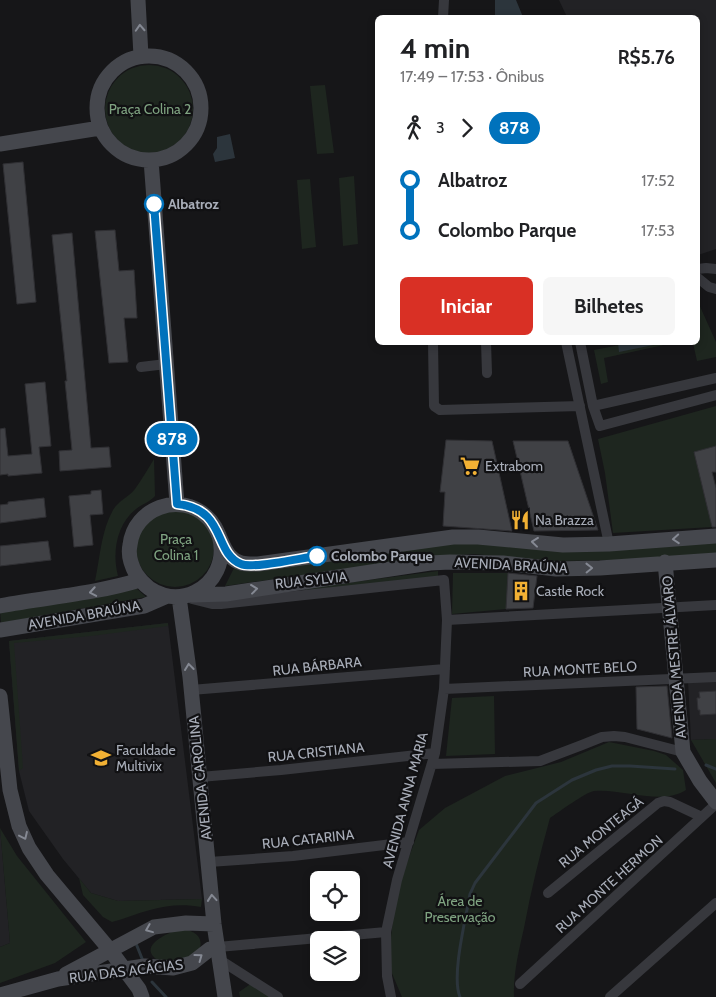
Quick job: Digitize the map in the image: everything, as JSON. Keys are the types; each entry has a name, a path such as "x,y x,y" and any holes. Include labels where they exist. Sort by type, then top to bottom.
{"street":[{"path":"138,0 141,56"},
{"path":"442,15 444,0"},
{"path":"149,55 165,58 179,65 195,84 201,107 199,123 187,144 166,157 151,160 132,158 120,152 108,141 100,128 96,107 98,92 105,79 120,63 141,56 149,55"},
{"path":"0,144 100,128"},
{"path":"151,160 177,504"},
{"path":"700,269 716,270"},
{"path":"700,280 708,287 716,289"},
{"path":"433,345 434,406 440,410 580,406"},
{"path":"486,345 487,372"},
{"path":"567,345 609,544"},
{"path":"581,345 593,406 598,424 603,426 716,395"},
{"path":"141,367 166,364"},
{"path":"593,406 716,378"},
{"path":"170,504 190,506 203,513 213,522 219,535 222,555 216,574 201,589 179,596 152,590 140,580 134,571 129,552 134,530 143,517 155,508 170,504"},
{"name":"AVENIDA BRAÚNA","path":"219,535 229,555 241,564 258,564 453,537 478,537 563,545 609,544 716,536"},
{"name":"AVENIDA BRAÚNA","path":"0,630 144,606 179,596 226,594 430,563 503,563 556,568 600,568 716,560"},
{"name":"AVENIDA MESTRE ÁLVARO","path":"666,562 683,752 716,803"},
{"name":"AVENIDA BRAÚNA","path":"0,606 67,597 120,587 140,580"},
{"name":"RUA SYLVIA","path":"179,596 212,604 221,604 444,580"},
{"name":"AVENIDA ANNA MARIA","path":"391,997 387,976 386,932 397,880 435,754 444,689 446,620 444,580"},
{"name":"AVENIDA CAROLINA","path":"179,596 191,690 214,924 225,997"},
{"path":"446,620 716,604"},
{"name":"RUA BÁRBARA","path":"191,690 445,669"},
{"name":"RUA MONTE BELO","path":"444,689 716,677"},
{"path":"0,696 10,790 20,826 30,848 47,875 110,950 142,997"},
{"path":"432,764 540,762 582,744 602,737 614,736 625,737 683,752"},
{"name":"RUA CRISTIANA","path":"200,777 435,754"},
{"name":"RUA MONTEAGÁ","path":"548,893 658,803 670,802 702,817"},
{"name":"RUA MONTE HERMON","path":"520,984 716,803"},
{"name":"RUA CATARINA","path":"209,862 293,856 409,842"},
{"path":"610,997 716,903"},
{"name":"RUA DAS ACÁCIAS","path":"58,979 154,927 186,923 214,924"},
{"path":"219,953 386,932"},
{"name":"RUA DAS ACÁCIAS","path":"0,994 58,979 123,969 145,966 159,968 178,967 192,963 210,949 219,953"},
{"path":"219,953 278,997"}],"shaded area":[{"path":"495,0 516,0 522,15 495,15"},
{"path":"559,0 716,0 716,249 700,254 700,15 566,15"},
{"path":"230,134 235,158 215,162 213,154 217,148 217,137"},
{"path":"618,345 653,345 619,352"},
{"name":"Faculdade Multivix","path":"168,623 202,899 118,901 91,893 63,859 29,811 19,771 9,641"},
{"path":"688,681 716,681 716,739 691,740"},
{"path":"0,827 10,943 0,947"}],"green space":[{"name":"Praça Colina 2","path":"149,65 166,68 174,72 186,84 190,92 193,109 190,126 186,134 174,146 166,150 149,153 132,150 124,146 112,134 108,126 105,109 108,92 112,84 124,72 132,68"},
{"path":"325,85 334,153 317,154 310,86"},
{"path":"354,176 358,244 343,246 339,178"},
{"path":"310,179 316,247 302,249 297,180"},
{"path":"700,306 716,342 716,357 697,361 693,345 700,345"},
{"path":"620,345 664,345 604,358 608,382 601,384 594,350"},
{"path":"716,406 716,446 694,452 712,527 613,533 605,473 598,439"},
{"path":"154,459 155,496 129,516 120,531 115,558 118,576 95,581 103,536 109,518 115,507 135,489"},
{"name":"Praça Colina 1","path":"175,509 190,512 207,526 211,533 214,548 211,563 197,580 190,584 175,587 160,584 143,570 139,563 136,548 139,533 153,516 160,512"},
{"path":"716,542 716,554 626,560 552,561 473,554 430,557 225,586 235,566 443,544"},
{"path":"438,571 438,577 306,591 306,587"},
{"path":"453,573 508,573 506,609 452,614"},
{"path":"136,588 146,597 1,623 0,610"},
{"path":"168,623 168,626 91,636 14,643 23,768 19,771 9,641"},
{"path":"494,696 495,754 446,756 452,698"},
{"path":"716,739 716,783 691,740"},
{"name":"Área de Preservação","path":"609,742 666,755 683,770 686,790 676,795 653,797 594,791 579,798 550,818 518,953 514,980 514,997 402,997 388,964 396,892 419,830 445,808 505,776 561,762"},
{"path":"0,828 17,856 86,942 55,963 0,983 0,947 10,943"},
{"path":"79,878 91,893 118,901 202,899 201,907 182,905 163,907 112,922 103,917 83,895"},
{"path":"179,929 191,931 198,936 201,943 198,952 190,961 159,961 153,956 152,946 167,934"},
{"path":"252,983 273,997 240,997 239,992"}],"building":[{"path":"23,162 36,302 17,304 3,164"},
{"path":"115,230 119,271 134,270 137,318 124,318 128,362 109,363 95,231"},
{"path":"72,233 91,448 109,447 111,467 60,471 59,451 72,450 52,235"},
{"path":"45,382 51,446 39,447 42,473 0,475 0,429 5,428 8,456 32,454 25,384"},
{"name":"Extrabom","path":"446,440 492,441 512,531 443,526 445,492 440,492"},
{"path":"513,441 568,441 598,530 534,531"},
{"path":"716,446 716,472 712,472 716,488 716,527 712,527 694,452"},
{"path":"101,490 103,514 90,515 93,545 74,547 69,496 91,494 91,491"},
{"path":"44,498 46,517 0,523 0,505 8,504 8,502"},
{"path":"48,541 51,560 0,566 0,546"},
{"name":"Castle Rock","path":"508,573 537,576 533,608 506,609"},
{"path":"667,686 672,738 637,729 636,687"},
{"path":"716,691 716,714 700,715 697,698 700,698 699,692"}],"waterway":[{"path":"706,765 716,769"},
{"path":"460,997 457,975 458,962 470,894 475,883 536,803 572,780 596,770 612,766 675,769"},
{"path":"135,941 143,961"},
{"path":"152,982 166,997"}],"bus line":[{"name":"878","path":"154,204 177,504 190,506 208,517 213,522 229,555 241,564 258,564 317,556"}],"place":[{"name":"Albatroz","path":"154,204"},
{"name":"Extrabom","path":"470,466"},
{"name":"Na Brazza","path":"520,520"},
{"name":"Colombo Parque","path":"317,556"},
{"name":"Castle Rock","path":"521,591"},
{"name":"Faculdade Multivix","path":"101,758"}]}
